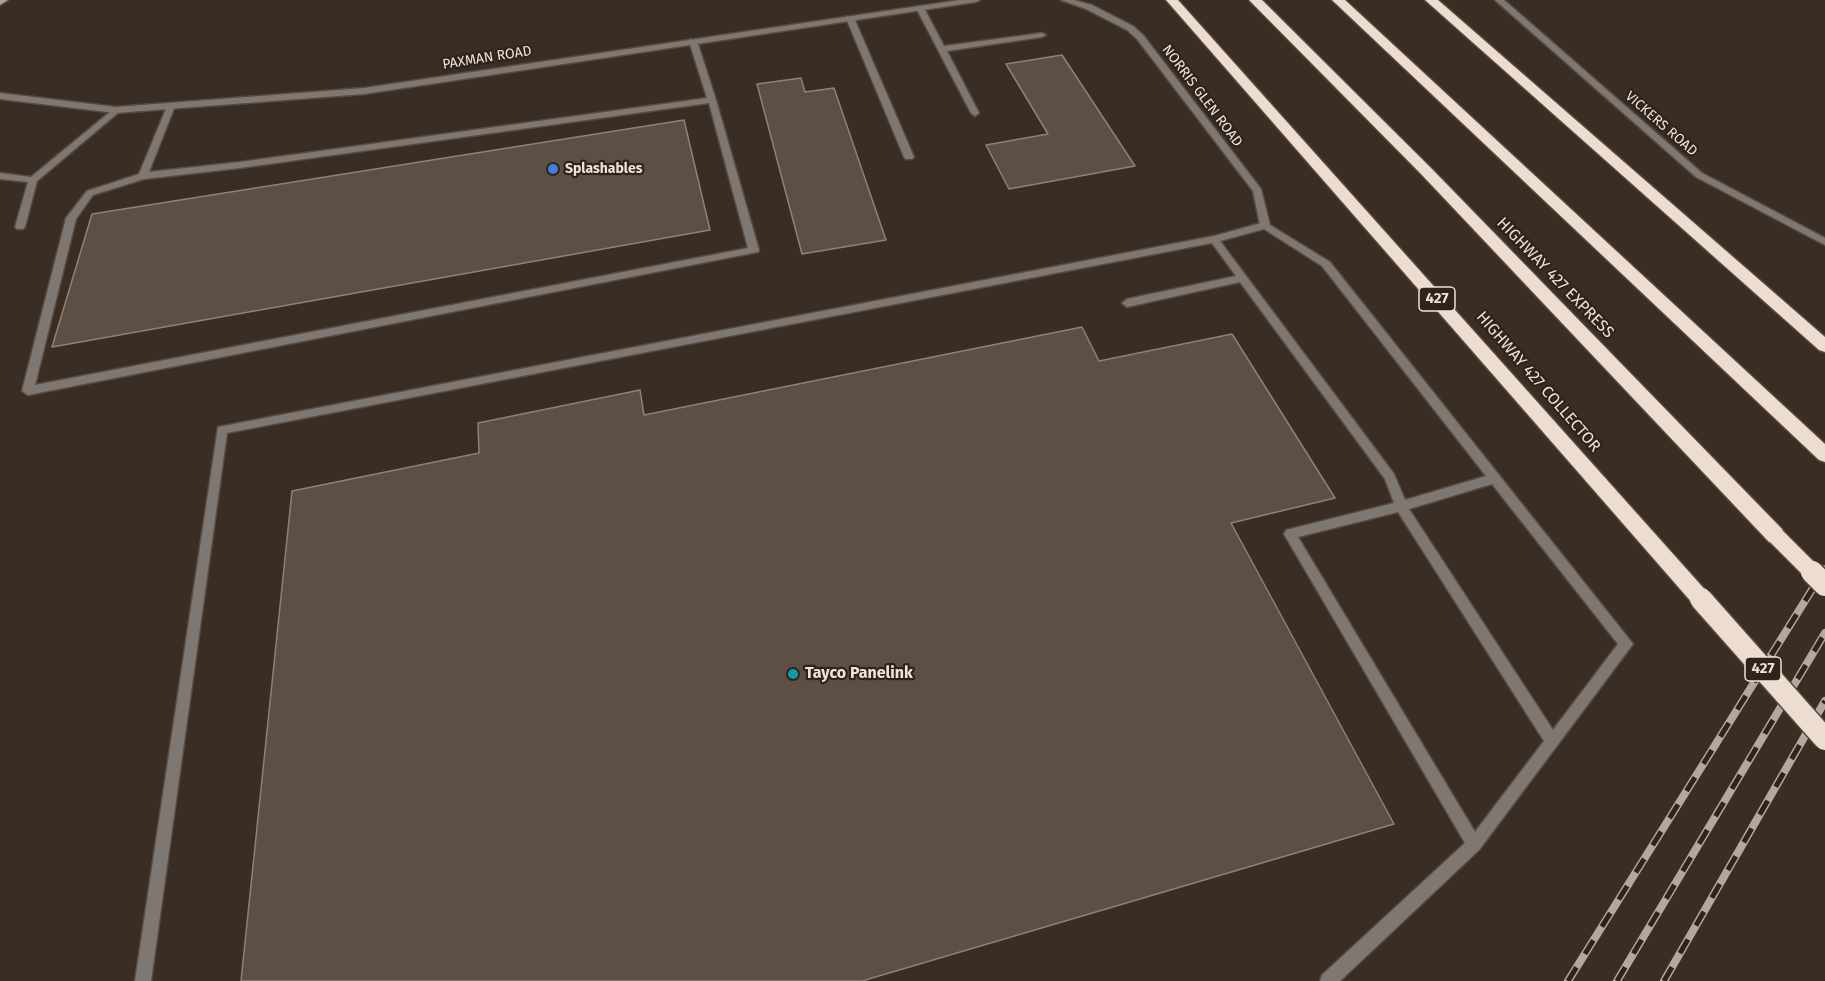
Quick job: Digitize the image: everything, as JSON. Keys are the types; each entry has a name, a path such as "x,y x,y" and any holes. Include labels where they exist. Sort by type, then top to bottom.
{"highway":[{"name":"HIGHWAY 427 COLLECTOR","path":"1172,0 1825,739"},
{"name":"HIGHWAY 427 EXPRESS","path":"1255,0 1427,172 1825,585"},
{"path":"1338,0 1825,454"},
{"path":"1431,0 1825,346"}],"main road":[{"path":"0,3 4,0"}],"street":[{"name":"PAXMAN ROAD","path":"0,96 116,110 364,91 976,0"},
{"name":"NORRIS GLEN ROAD","path":"1065,0 1089,7 1130,28 1140,37 1258,191 1265,225"},
{"name":"VICKERS ROAD","path":"1498,0 1699,175 1825,242"},
{"path":"920,8 975,113"},
{"path":"850,18 909,158"},
{"path":"942,49 1041,35"},
{"path":"693,41 712,100 754,250 28,391 71,218 90,193 143,176 240,165 712,100"},
{"path":"143,176 171,105"},
{"path":"20,227 33,180 116,110"},
{"path":"0,176 33,180"},
{"path":"143,981 222,430 1214,239 1265,225 1326,264 1626,644 1474,845 1328,981"},
{"path":"1214,239 1390,477 1401,506 1552,741"},
{"path":"1127,303 1243,278"},
{"path":"1474,845 1290,534 1401,506 1495,478"}],"building":[{"path":"1062,55 1135,166 1009,189 986,145 1048,134 1006,64"},
{"path":"801,78 805,92 834,88 886,240 802,254 757,84"},
{"path":"684,120 710,230 52,347 92,214"},
{"name":"Tayco Panelink","path":"1082,327 1099,361 1232,334 1335,498 1231,523 1394,824 862,981 241,981 292,491 479,453 478,423 640,390 644,415"}],"railway":[{"path":"1822,574 1825,569"},
{"path":"1568,981 1823,572"},
{"path":"1617,981 1825,633"},
{"path":"1664,981 1825,701"}],"place":[{"name":"Splashables","path":"553,169"},
{"name":"Tayco Panelink","path":"793,674"}]}
